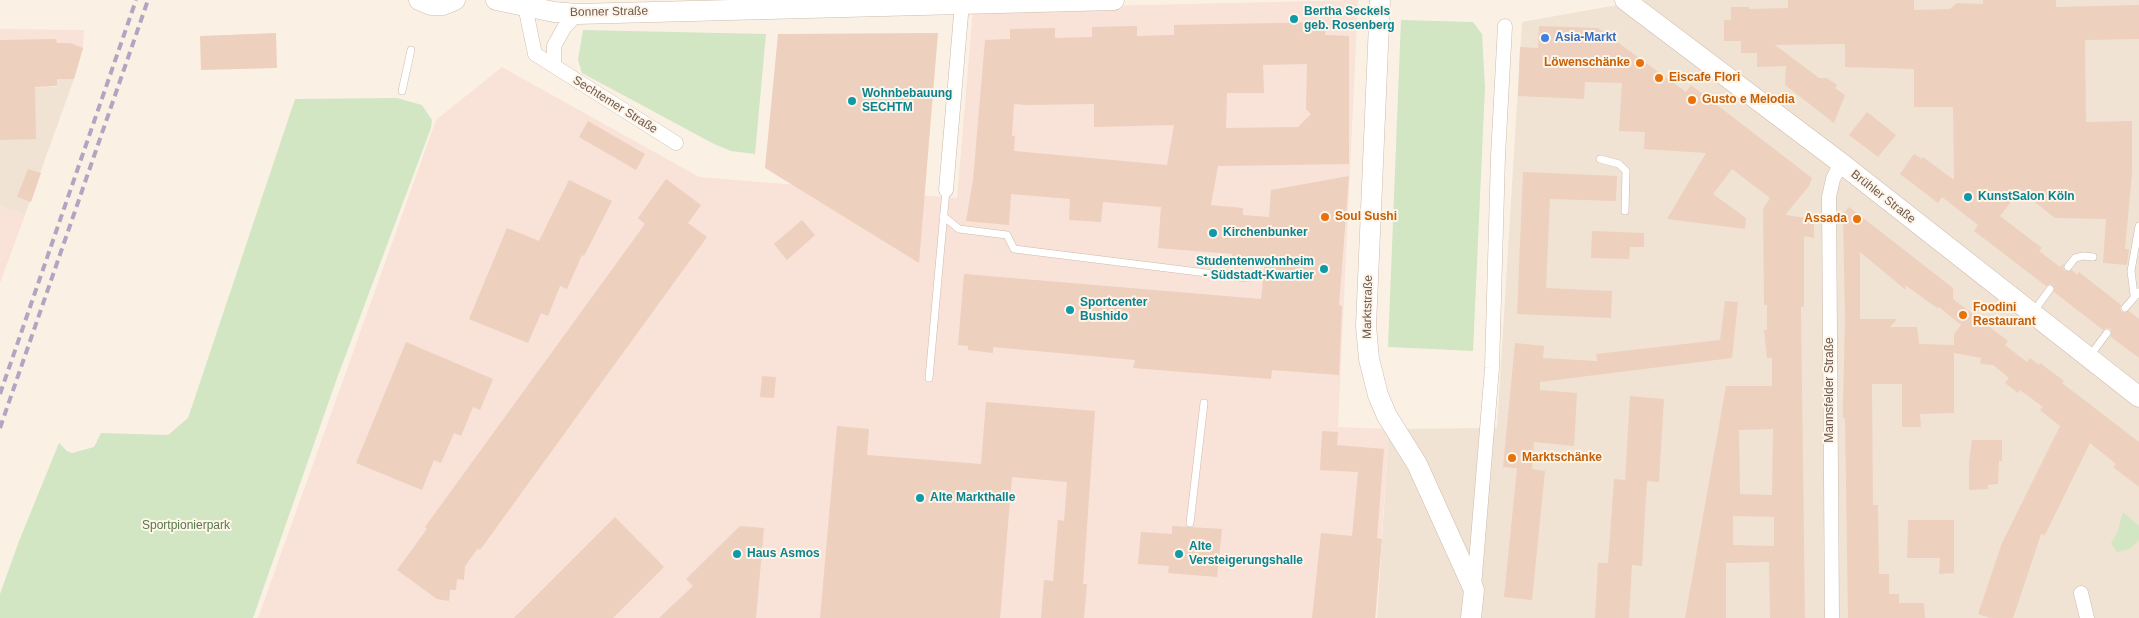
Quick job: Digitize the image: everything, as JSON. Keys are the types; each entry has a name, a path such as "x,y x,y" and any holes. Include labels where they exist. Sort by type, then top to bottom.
{"main road":[{"path":"419,0 431,5 443,5 455,0"},
{"name":"Bonner Straße","path":"496,0 577,14 1114,0"},
{"name":"Marktstraße","path":"1380,0 1366,326 1369,359 1378,395 1387,416 1417,464 1474,590"},
{"name":"Brühler Straße","path":"1625,0 1841,164 2139,397"},
{"path":"1471,618 1474,590"}],"street":[{"path":"946,190 962,3"},
{"name":"Sechtemer Straße","path":"525,6 535,54 676,143"},
{"path":"554,66 554,46 564,28 577,14"},
{"path":"1474,590 1492,368 1498,156 1505,26"},
{"name":"Mannsfelder Straße","path":"1832,618 1829,197 1833,178 1841,164"},
{"path":"2081,593 2087,618"}],"lane":[{"path":"402,91 411,50"},
{"path":"1600,159 1619,164 1626,171 1626,211"},
{"path":"930,378 946,190"},
{"path":"943,216 959,229 1007,235 1014,249 1248,278"},
{"path":"2125,308 2136,294 2131,271 2139,226"},
{"path":"2068,267 2075,258 2093,257"},
{"path":"2032,313 2050,289"},
{"path":"2089,357 2106,333"},
{"path":"1190,523 1204,403"}],"shaded area":[{"path":"1358,0 1338,427 1389,429 1376,618 258,618 436,120 502,67 699,177 957,198 973,9"},
{"path":"1645,0 2139,0 2139,618 1377,618 1389,429 1497,428 1522,22"},
{"path":"0,29 84,30 83,48 74,79 57,79 57,86 0,88"},
{"path":"57,79 74,79 25,215 0,206 0,88 57,87"},
{"path":"0,206 25,215 0,283"}],"green space":[{"path":"1401,20 1473,22 1482,34 1485,87 1473,351 1388,347"},
{"path":"583,30 766,34 755,154 731,151 714,144 582,73 578,60"},
{"name":"Sportpionierpark","path":"397,98 422,105 432,120 431,128 336,381 253,618 0,618 0,594 19,541 59,443 72,453 94,447 101,433 168,435 188,418 295,99"},
{"path":"2123,512 2139,526 2139,540 2130,549 2117,552 2111,543 2117,533"}],"building":[{"path":"1788,0 1914,0 1914,10 1950,9 1957,3 1983,4 1983,0 2056,0 2056,7 2139,5 2139,39 2085,40 2086,122 2132,121 2132,173 2125,249 2129,249 2127,265 2103,263 2106,219 2055,218 2020,190 2000,216 2042,248 2039,251 2060,267 2064,264 2063,269 2065,271 2072,270 2077,275 2079,272 2121,305 2120,309 2122,312 2129,311 2139,319 2139,358 2111,337 2111,329 2103,330 2054,292 2053,285 2046,286 1974,231 1978,225 1942,197 1938,203 1900,174 1914,154 1922,159 1923,157 1954,180 1953,107 1914,107 1914,69 1845,67 1845,44 1775,45 1819,78 1827,78 1837,85 1835,88 1845,95 1834,123 1785,85 1786,66 1757,67 1757,53 1741,53 1741,41 1724,41 1724,20 1731,20 1731,7 1749,7 1749,9 1788,8"},
{"path":"1326,22 1325,35 1349,36 1349,164 1218,166 1211,205 1243,208 1243,215 1269,217 1271,190 1349,176 1339,305 1342,306 1339,375 1272,370 1271,379 1133,368 1135,360 993,347 993,353 968,350 968,346 958,345 964,274 1261,299 1265,262 1232,260 1232,254 1158,248 1161,207 1103,202 1101,222 1069,220 1070,199 1011,194 1009,225 966,221 973,180 985,40 1010,39 1010,29 1055,28 1055,38 1092,37 1092,27 1137,26 1137,36 1174,35 1174,25","holes":["1307,64 1306,109 1311,114 1298,127 1226,128 1227,93 1264,93 1263,65","1014,104 1094,104 1094,127 1174,125 1167,165 1014,151 1015,136 1012,136"]},
{"path":"1539,26 1598,28 1686,92 1691,85 1812,178 1809,186 1785,215 1814,219 1814,238 1804,236 1804,307 1801,307 1805,618 1770,618 1769,562 1726,563 1726,618 1685,618 1726,386 1772,386 1772,358 1767,358 1764,330 1767,330 1767,305 1764,305 1763,209 1770,198 1732,169 1713,194 1746,218 1745,229 1667,219 1706,153 1644,149 1645,132 1619,131 1622,83 1585,82 1584,99 1518,96 1520,47 1538,48","holes":["1773,429 1772,495 1740,494 1739,430","1733,516 1774,517 1774,546 1733,545"]},
{"path":"276,33 277,68 201,70 200,36"},
{"name":"Wohnbebauung SECHTM","path":"938,33 919,263 765,168 778,34"},
{"path":"56,39 57,43 70,43 83,48 74,79 57,79 57,86 35,87 36,139 0,140 0,40"},
{"path":"1867,112 1896,135 1878,157 1849,135"},
{"path":"588,121 645,154 636,170 579,137"},
{"path":"28,169 41,173 31,202 17,197"},
{"path":"1523,172 1617,176 1616,201 1550,199 1546,288 1612,291 1611,318 1517,314"},
{"path":"666,179 701,205 688,223 707,237 480,550 478,548 465,566 464,580 457,579 456,590 450,590 449,601 437,599 397,570 427,529 425,527 645,224 638,218"},
{"path":"569,180 612,201 584,256 582,255 567,289 560,286 548,316 541,313 528,343 469,319 507,228 539,241"},
{"path":"1849,207 1953,288 1953,299 2008,341 2005,345 2027,362 2030,358 2039,365 2040,363 2064,381 2062,383 2139,442 2139,487 2113,467 2116,464 2090,443 2045,535 2041,534 2013,618 1990,618 1978,614 2002,543 2060,426 2040,410 2043,407 2020,390 2018,393 2005,383 2009,378 1993,365 1980,364 1981,358 1954,353 1954,413 1920,414 1921,427 1902,427 1902,384 1872,384 1873,505 1878,505 1879,574 1889,574 1889,594 1899,594 1899,603 1924,603 1925,618 1848,618 1845,418 1843,418 1845,319 1843,214","holes":["1860,252 1906,290 1905,285 1937,308 1939,307 1961,325 1954,334 1954,345 1919,344 1917,327 1890,327 1897,319 1860,319"]},
{"path":"802,220 815,235 787,260 774,244"},
{"path":"1592,231 1644,233 1644,247 1630,247 1629,259 1591,258"},
{"path":"1725,301 1738,302 1732,358 1540,382 1540,390 1577,393 1574,446 1534,442 1532,469 1545,471 1532,600 1504,597 1517,468 1503,467 1515,343 1544,346 1543,358 1597,361 1596,354 1720,340"},
{"path":"406,342 493,379 480,410 473,407 461,436 454,433 441,463 434,460 422,490 356,463"},
{"path":"762,376 776,377 774,398 760,397"},
{"path":"1630,396 1664,399 1659,482 1647,481 1642,566 1632,565 1629,618 1595,618 1598,563 1608,563 1614,479 1625,480"},
{"name":"Alte Markthalle","path":"986,402 1095,411 1083,584 1087,584 1084,618 1041,618 1044,580 1053,581 1058,520 1064,521 1067,482 1012,477 1000,618 820,618 837,426 869,429 867,455 981,464"},
{"path":"1322,431 1338,432 1337,445 1384,449 1377,538 1382,539 1375,618 1312,618 1321,533 1352,536 1358,472 1320,470"},
{"path":"1972,440 2002,440 2002,461 1999,461 1998,484 1988,485 1988,489 1969,490 1969,462"},
{"path":"615,517 664,567 613,618 514,618"},
{"path":"1908,520 1954,520 1954,573 1939,574 1940,558 1907,558"},
{"name":"Haus Asmos","path":"740,526 764,528 756,618 659,618 693,586 686,579"},
{"name":"Alte Versteigerungshalle","path":"1172,526 1222,529 1217,577 1168,573 1169,566 1138,564 1141,532 1172,534"}],"railway":[{"path":"0,394 136,0"},
{"path":"0,428 148,0"}],"place":[{"name":"Bertha Seckels geb. Rosenberg","path":"1294,19"},
{"name":"Asia-Markt","path":"1545,38"},
{"name":"Löwenschänke","path":"1640,63"},
{"name":"Eiscafe Flori","path":"1659,78"},
{"name":"Gusto e Melodia","path":"1692,100"},
{"name":"Wohnbebauung SECHTM","path":"852,101"},
{"name":"KunstSalon Köln","path":"1968,197"},
{"name":"Soul Sushi","path":"1325,217"},
{"name":"Assada","path":"1857,219"},
{"name":"Kirchenbunker","path":"1213,233"},
{"name":"Studentenwohnheim - Südstadt-Kwartier","path":"1324,269"},
{"name":"Sportcenter Bushido","path":"1070,310"},
{"name":"Foodini Restaurant","path":"1963,315"},
{"name":"Marktschänke","path":"1512,458"},
{"name":"Alte Markthalle","path":"920,498"},
{"name":"Haus Asmos","path":"737,554"},
{"name":"Alte Versteigerungshalle","path":"1179,554"}]}
